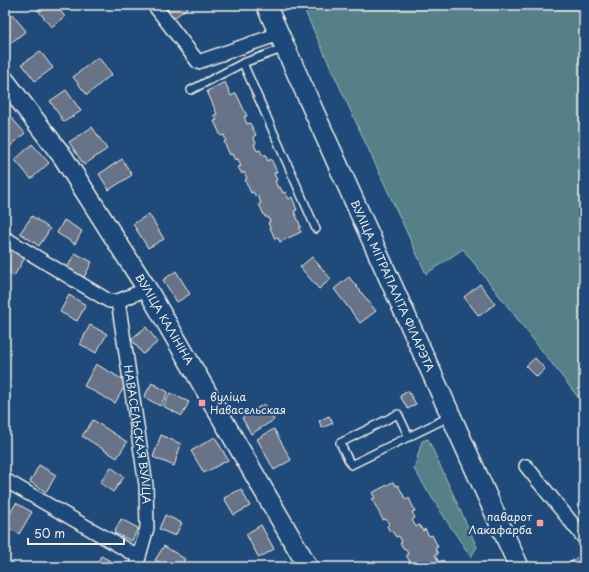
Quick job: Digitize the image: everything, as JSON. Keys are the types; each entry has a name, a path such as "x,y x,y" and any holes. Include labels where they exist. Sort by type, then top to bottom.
{"main road":[{"name":"ВУЛІЦА МІТРАПАЛІТА ФІЛАРЭТА","path":"266,5 519,567"},
{"name":"ВУЛІЦА КАЛІНІНА","path":"5,81 63,157 147,289 308,567"}],"street":[{"path":"154,5 198,62 282,41"},
{"path":"5,238 110,301 118,301 147,289"},
{"name":"НАВАСЕЛЬСКАЯ ВУЛІЦА","path":"118,301 146,485 147,528 137,562"},
{"path":"526,466 584,538"},
{"path":"5,480 137,562"}],"lane":[{"path":"191,90 282,41"},
{"path":"243,63 316,229"},
{"path":"409,437 398,414 340,443 351,465 409,437 451,416"}],"green space":[{"path":"302,5 584,5 584,405 463,249 426,274"},
{"path":"428,439 477,547 471,557 414,469 422,441"}],"building":[{"path":"34,5 56,5 65,17 51,27"},
{"path":"164,5 191,5 174,18"},
{"path":"12,14 26,31 7,46 5,43 5,20"},
{"path":"40,51 53,68 35,81 22,64"},
{"path":"98,57 112,74 87,95 73,77"},
{"path":"225,82 231,96 236,93 247,116 244,117 247,124 250,123 256,135 253,137 256,143 254,144 257,151 260,150 263,156 265,154 268,161 271,159 277,172 274,173 278,188 280,187 283,193 285,192 289,199 292,197 297,210 294,211 301,227 299,228 301,232 280,242 278,238 275,239 268,223 270,222 268,217 265,217 259,204 261,203 258,196 256,197 253,192 251,193 245,180 247,179 244,172 242,174 238,167 241,166 238,159 235,160 232,154 230,155 224,142 226,141 224,135 221,136 214,121 217,120 214,115 217,114 207,91"},
{"path":"66,90 81,111 64,122 50,101"},
{"path":"8,114 25,133 5,151 5,116"},
{"path":"92,127 107,149 84,165 69,142"},
{"path":"32,144 49,163 31,179 15,160"},
{"path":"122,159 132,175 109,190 99,174"},
{"path":"5,195 10,198 5,206"},
{"path":"149,214 164,239 148,248 133,224"},
{"path":"32,216 50,229 39,246 20,233"},
{"path":"64,220 82,231 75,244 57,233"},
{"path":"5,244 26,256 14,276 5,270"},
{"path":"75,253 92,262 83,279 66,270"},
{"path":"312,257 331,279 319,289 300,267"},
{"path":"176,271 190,294 177,302 163,280"},
{"path":"349,277 376,311 360,323 334,289"},
{"path":"480,284 495,304 479,316 464,297"},
{"path":"69,295 86,305 77,321 60,312"},
{"path":"90,325 107,334 96,353 80,344"},
{"path":"146,327 158,342 143,354 131,339"},
{"path":"535,358 545,369 537,377 526,366"},
{"path":"96,364 127,382 115,403 84,386"},
{"path":"152,383 168,392 160,406 144,397"},
{"path":"408,391 416,404 408,409 400,396"},
{"path":"170,393 189,402 182,416 163,406"},
{"path":"264,404 274,420 251,434 242,418"},
{"path":"329,416 333,423 322,428 319,421"},
{"path":"93,420 127,442 117,458 82,436"},
{"path":"274,429 291,460 274,470 257,439"},
{"path":"161,435 181,444 174,466 153,457"},
{"path":"215,437 228,460 204,473 191,451"},
{"path":"39,465 56,475 46,492 30,482"},
{"path":"111,467 124,477 113,492 100,483"},
{"path":"393,482 396,486 398,485 406,500 409,498 415,511 412,512 415,518 412,520 416,527 419,525 423,531 425,529 429,536 432,535 438,547 435,548 438,554 435,555 439,562 443,560 446,566 449,565 450,567 413,567 406,555 408,554 405,548 404,549 400,543 402,542 399,536 396,537 392,531 390,532 387,526 389,524 386,519 383,520 372,499 375,498 372,493"},
{"path":"241,489 250,506 234,515 224,498"},
{"path":"584,500 584,515 577,505"},
{"path":"16,503 32,512 19,534 5,526 5,522"},
{"path":"165,515 182,523 175,536 159,529"},
{"path":"121,519 138,528 132,541 114,533"},
{"path":"261,525 274,549 259,558 246,534"},
{"path":"164,546 185,559 180,567 166,567 155,560"},
{"path":"101,556 118,565 117,567 95,567"},
{"path":"578,557 584,567 567,567 566,565"}],"place":[{"name":"вуліца Навасельская","path":"202,403"},
{"name":"паварот Лакафарба","path":"540,523"}]}
